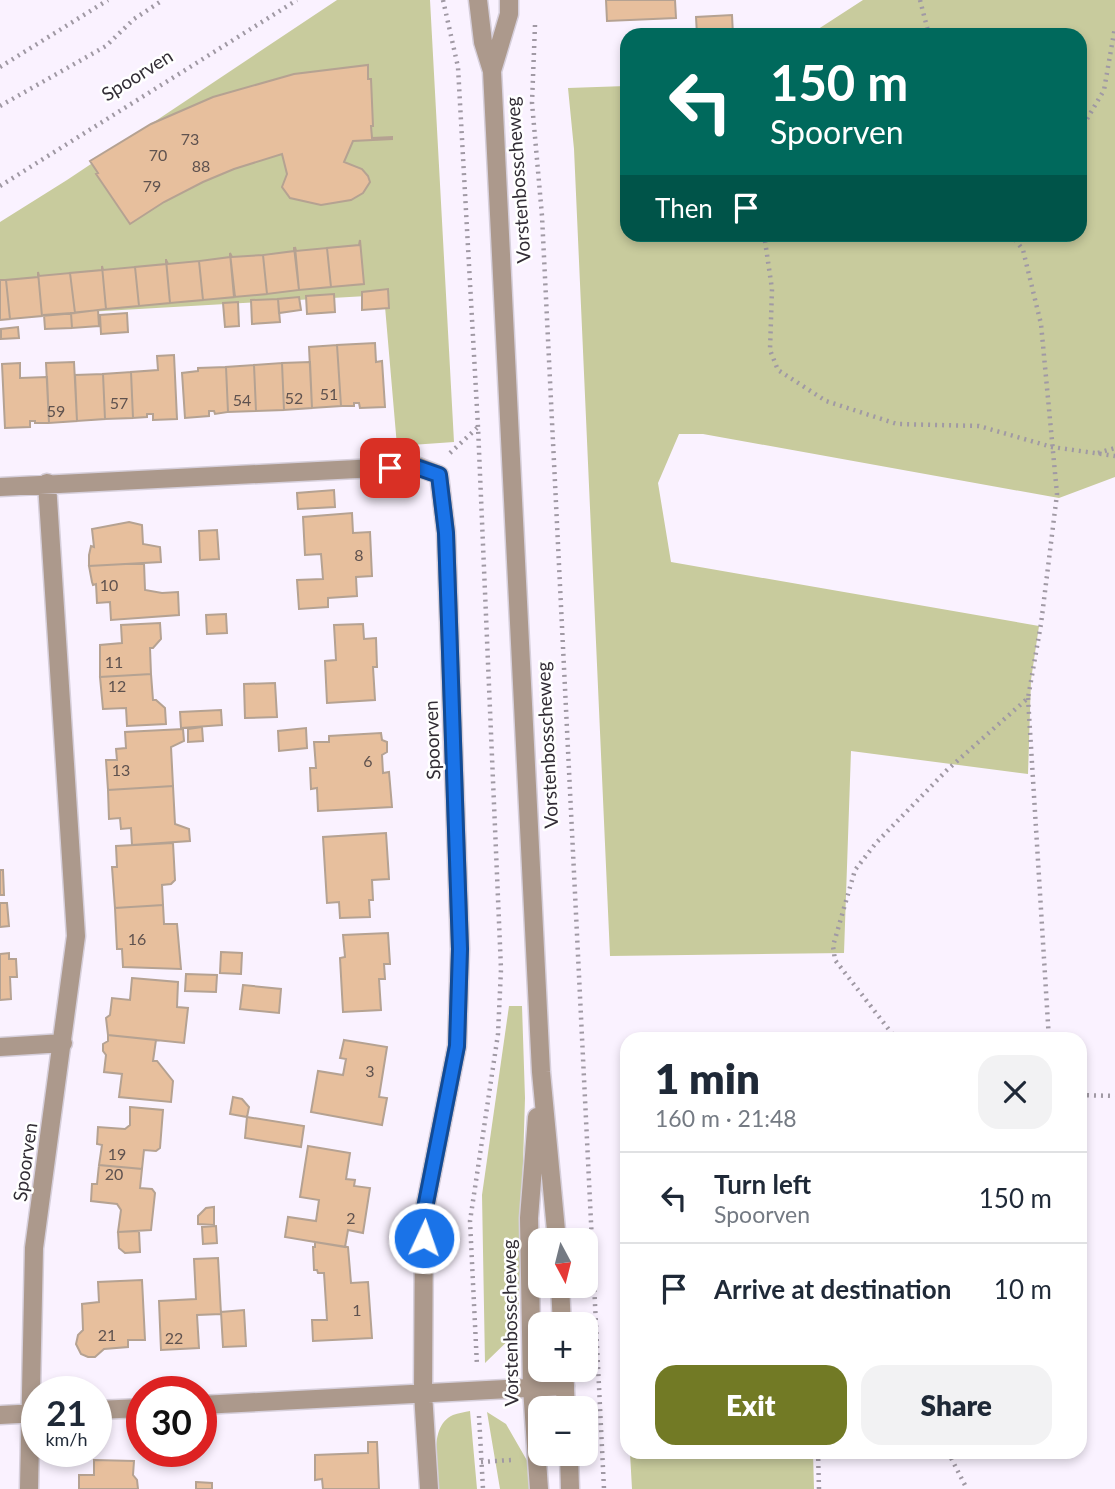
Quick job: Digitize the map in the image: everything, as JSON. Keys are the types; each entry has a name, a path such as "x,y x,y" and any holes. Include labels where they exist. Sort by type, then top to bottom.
{"street":[{"name":"Vorstenbosscheweg","path":"478,0 483,42 492,71 541,1072 556,1228"},
{"name":"Vorstenbosscheweg","path":"492,71 509,14 509,0"},
{"path":"0,487 416,467 429,472"},
{"name":"Spoorven","path":"429,472 439,475 446,533 460,949 457,1046 424,1213 423,1393 429,1489"},
{"name":"Spoorven","path":"33,1376 34,1248 76,936 47,483"},
{"path":"0,1047 63,1043"},
{"name":"Vorstenbosscheweg","path":"539,1489 532,1388 529,1218 541,1072"},
{"path":"217,1404 532,1388 552,1382"},
{"path":"0,1415 21,1414"},
{"path":"569,1466 570,1489"},
{"name":"Spoorven","path":"29,1489 30,1467"}],"path":[{"path":"0,67 108,0"},
{"path":"0,106 106,46 134,19 163,0"},
{"name":"Spoorven","path":"0,186 297,0"},
{"path":"920,0 927,28"},
{"name":"Vorstenbosscheweg","path":"536,13 532,103 542,216 604,1489"},
{"path":"1087,119 1104,90 1115,27"},
{"path":"765,242 772,289 770,350 778,370 826,401 897,424 979,426 1052,447 1115,456"},
{"path":"1018,242 1024,250 1041,324 1056,502 1041,624 1028,698 1049,1032"},
{"path":"429,472 478,427"},
{"path":"1097,454 1115,448"},
{"path":"891,1032 835,960 832,946 855,870 876,843 947,770 1028,698"},
{"path":"1087,1095 1115,1096"},
{"path":"818,1459 820,1489"},
{"path":"952,1459 967,1489"}],"green space":[{"path":"337,0 430,0 454,442 397,446 384,295 0,317 0,222"},
{"path":"863,0 1115,0 1115,477 1059,498 703,434 679,434 658,483 671,562 1039,626 1031,680 1028,774 851,751 844,953 610,956 574,149 568,88 620,86 620,242 1087,242 1087,28 820,28"},
{"path":"509,1006 522,1006 525,1098 518,1331 485,1363 482,1195"},
{"path":"470,1411 477,1489 438,1489 436,1448 440,1428 445,1420 453,1415"},
{"path":"487,1412 506,1424 529,1466 530,1489 500,1489"},
{"path":"630,1459 813,1459 814,1489 632,1489"}],"building":[{"path":"606,0 675,0 676,18 607,21"},
{"path":"732,15 733,28 697,28 696,17"},
{"path":"368,65 368,79 371,79 372,138 392,139 353,141 344,162 362,169 370,182 363,193 351,200 321,205 290,198 282,187 287,174 282,154 203,182 164,202 130,224 90,161 151,124 213,97 294,74"},
{"path":"360,240 364,284 331,287 327,248 359,245"},
{"path":"294,247 299,290 267,294 263,255 294,251"},
{"path":"295,247 296,251 327,248 331,287 299,290"},
{"path":"230,253 235,297 203,300 199,261 230,257"},
{"path":"230,253 232,257 263,255 267,294 234,297"},
{"path":"166,259 170,303 139,306 135,267 166,264"},
{"path":"166,260 168,264 199,261 203,300 170,303"},
{"path":"102,266 103,270 135,267 139,306 106,309"},
{"path":"102,266 106,309 75,313 70,273 102,270"},
{"path":"38,272 42,316 10,319 6,280 38,277"},
{"path":"38,272 39,276 70,273 75,313 42,316"},
{"path":"0,280 6,280 10,319 0,320"},
{"path":"388,289 389,308 362,310 362,292"},
{"path":"334,294 335,312 307,314 306,296"},
{"path":"299,297 301,310 279,313 278,299"},
{"path":"278,299 280,322 252,324 251,300"},
{"path":"238,302 239,326 225,327 223,303"},
{"path":"98,310 99,326 72,328 71,313"},
{"path":"71,313 72,328 45,329 44,315"},
{"path":"127,313 128,332 101,334 100,315"},
{"path":"18,327 19,338 1,339 1,329"},
{"path":"375,343 376,362 382,361 385,407 360,408 359,403 354,403 354,406 341,406 337,345"},
{"path":"337,345 341,406 312,408 309,347"},
{"path":"174,355 177,419 153,420 153,414 133,418 131,372 158,370 157,356"},
{"path":"74,362 77,421 49,423 46,363"},
{"path":"310,362 312,408 284,410 282,363"},
{"path":"20,363 20,378 47,377 49,423 30,421 30,427 5,428 2,364"},
{"path":"282,363 284,410 256,411 254,365"},
{"path":"254,365 256,411 228,412 226,367"},
{"path":"226,367 228,412 215,414 214,411 209,411 209,416 185,418 182,373 198,371 198,368"},
{"path":"131,372 133,418 105,419 103,374"},
{"path":"103,374 105,419 77,421 75,375"},
{"path":"334,490 335,507 298,509 297,493"},
{"path":"352,513 353,533 370,532 372,576 356,577 357,596 328,598 328,607 299,609 297,580 323,579 321,554 305,555 303,517"},
{"path":"129,522 142,525 143,544 160,547 161,562 89,566 91,546 94,547 92,529"},
{"path":"217,530 219,559 200,560 199,531"},
{"path":"144,563 145,590 178,592 179,615 111,620 110,602 97,603 96,584 93,585 89,566"},
{"path":"226,614 227,633 207,634 206,615"},
{"path":"160,623 161,639 150,648 151,674 100,677 100,645 122,643 121,625"},
{"path":"363,624 364,639 376,638 377,667 373,667 375,700 327,703 325,661 336,660 334,625"},
{"path":"151,674 153,700 165,708 166,724 127,726 126,708 103,709 100,677"},
{"path":"275,683 277,717 245,718 244,684"},
{"path":"221,710 222,725 181,728 180,712"},
{"path":"202,727 203,741 188,742 188,729"},
{"path":"306,728 307,748 279,751 278,731"},
{"path":"183,729 184,741 171,747 173,786 108,790 106,760 117,760 116,749 126,748 125,732"},
{"path":"381,733 382,740 387,742 387,752 382,755 383,773 389,772 392,807 318,811 317,788 311,789 310,768 316,768 314,742 329,742 329,736"},
{"path":"173,786 175,824 189,829 190,841 132,845 131,828 121,829 120,818 109,819 108,790"},
{"path":"386,833 389,879 372,880 370,917 340,918 339,902 327,903 323,837"},
{"path":"173,843 175,880 171,884 162,885 163,905 115,908 112,867 117,867 116,846"},
{"path":"0,870 3,870 4,895 0,895"},
{"path":"0,903 7,903 9,926 0,927"},
{"path":"163,905 164,924 177,924 181,969 123,967 122,949 117,949 115,908"},
{"path":"388,933 390,964 384,964 385,979 379,979 381,1010 343,1012 340,958 345,957 343,935"},
{"path":"221,952 242,953 241,974 220,973"},
{"path":"9,953 9,959 16,959 17,977 10,977 11,999 0,1000 0,954"},
{"path":"186,974 217,975 216,992 185,991"},
{"path":"132,978 178,982 177,1007 188,1008 184,1043 108,1035 106,1018 110,1015 112,998 130,1000"},
{"path":"243,985 281,989 279,1013 240,1009"},
{"path":"108,1035 156,1040 153,1061 157,1061 173,1081 171,1102 119,1097 122,1074 104,1072 106,1055 103,1044 108,1041"},
{"path":"344,1040 387,1047 379,1097 387,1098 382,1125 311,1112 318,1071 343,1075 346,1059 340,1058"},
{"path":"233,1097 242,1099 249,1107 247,1117 230,1114"},
{"path":"130,1107 163,1110 160,1148 156,1151 144,1150 142,1169 99,1165 102,1145 97,1144 98,1127 125,1129 130,1125"},
{"path":"247,1117 304,1126 301,1147 245,1138"},
{"path":"308,1146 350,1153 346,1179 355,1180 354,1186 370,1188 363,1233 348,1230 345,1247 285,1237 288,1217 316,1221 319,1200 300,1197"},
{"path":"99,1165 142,1169 140,1188 152,1189 155,1193 151,1230 118,1232 121,1210 117,1204 91,1201 92,1184 97,1184"},
{"path":"214,1207 214,1225 198,1224 198,1216 206,1208"},
{"path":"216,1226 217,1243 203,1244 202,1227"},
{"path":"139,1231 140,1252 125,1253 119,1248 118,1232"},
{"path":"315,1242 348,1247 351,1283 368,1282 372,1338 313,1341 312,1320 327,1320 324,1273 314,1270"},
{"path":"218,1258 221,1314 197,1315 199,1348 161,1350 159,1301 196,1299 194,1259"},
{"path":"142,1280 145,1340 128,1340 128,1347 104,1349 95,1357 81,1354 76,1344 78,1335 83,1330 82,1304 99,1302 98,1282"},
{"path":"244,1310 246,1346 223,1347 221,1312"},
{"path":"368,1442 377,1442 379,1489 323,1489 322,1479 315,1480 315,1455 368,1453"},
{"path":"112,1460 126,1461 126,1467 134,1467 133,1475 138,1489 79,1489 79,1475 94,1475 94,1467 112,1467"},
{"path":"196,1482 212,1483 212,1489 196,1489"}],"route":[{"path":"390,468 416,467 439,475 446,533 460,949 457,1046 424,1213 424,1238"}]}
